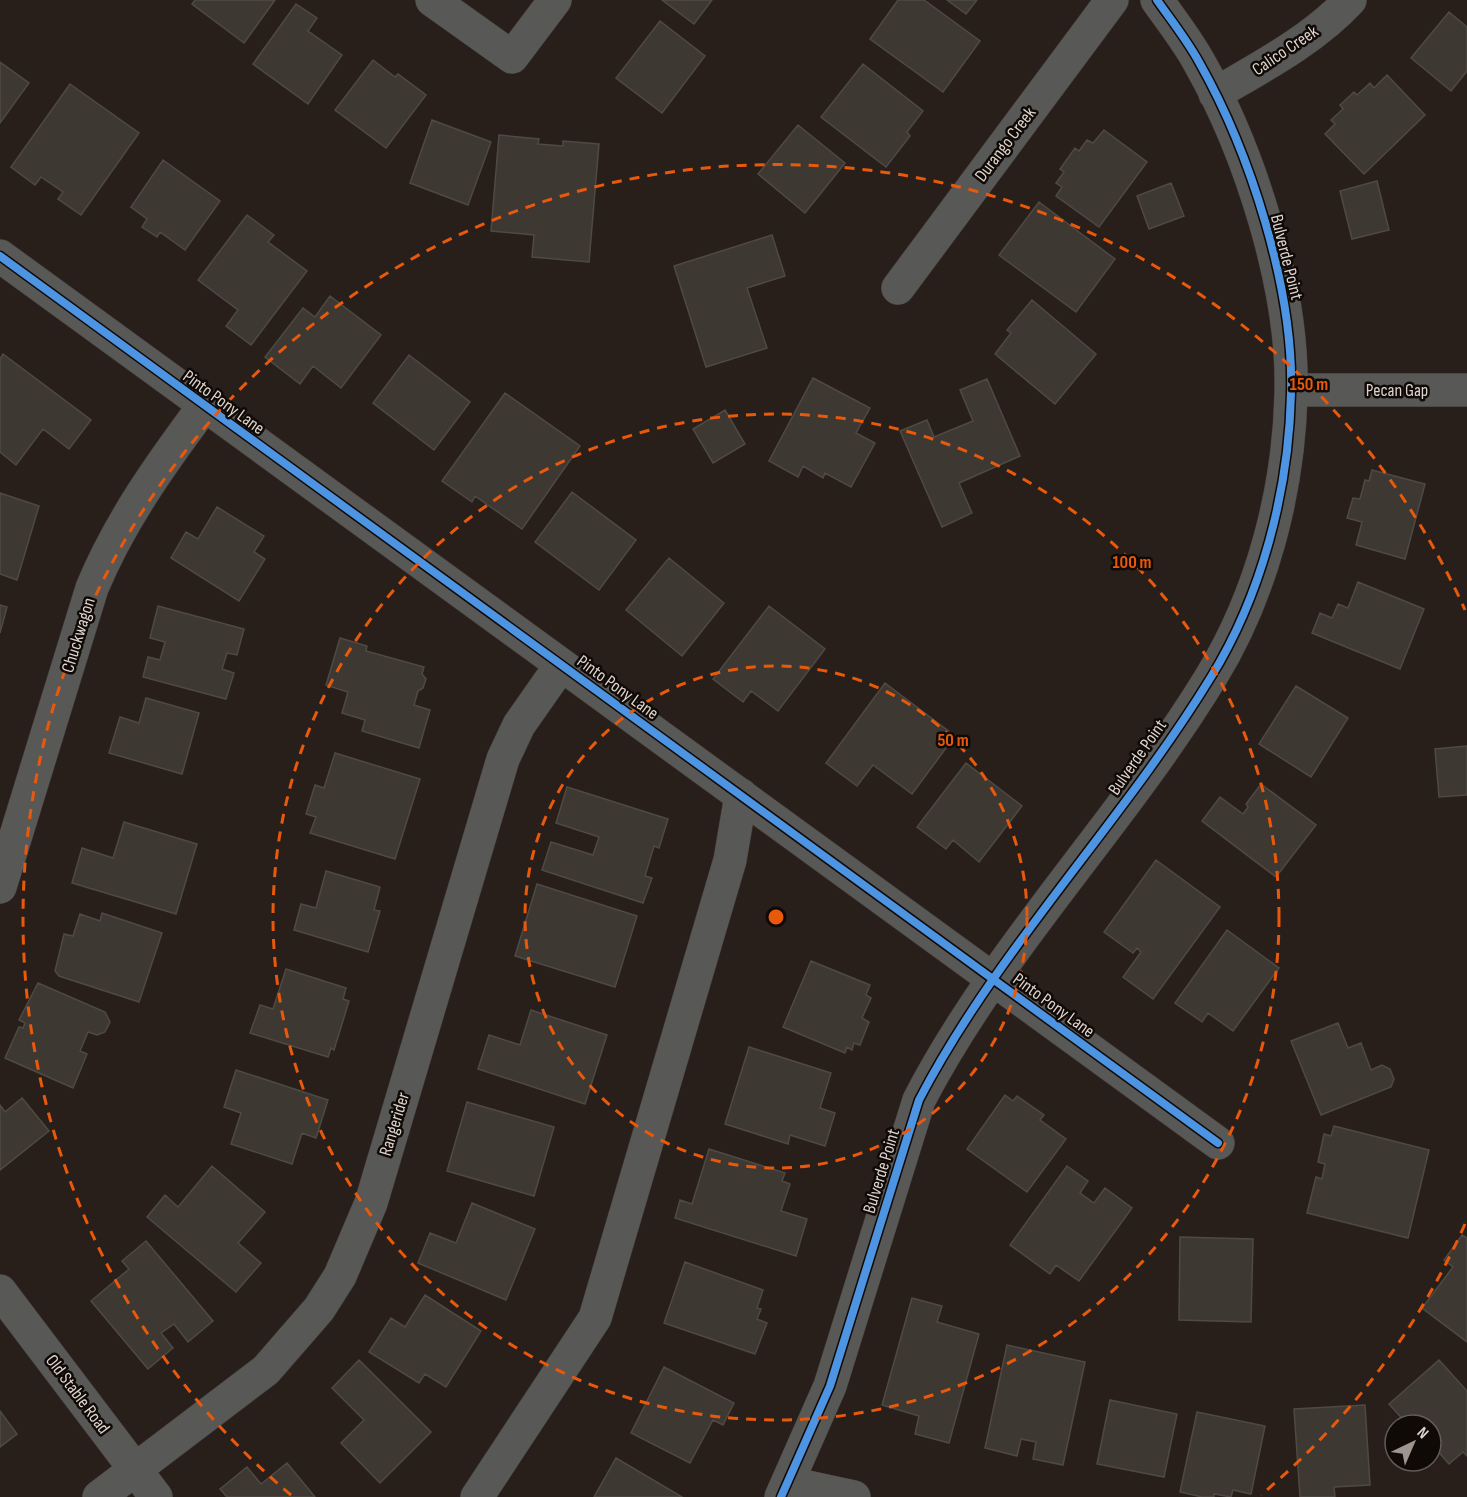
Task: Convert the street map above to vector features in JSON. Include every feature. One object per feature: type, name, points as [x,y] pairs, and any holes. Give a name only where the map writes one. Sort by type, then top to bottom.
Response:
[{"type":"street","points":[[432,0],[512,57],[555,0]]},
{"type":"street","name":"Durango Creek","points":[[898,288],[1112,0]]},
{"type":"street","name":"Bulverde Point","points":[[785,1490],[830,1386],[919,1100],[934,1070],[994,980],[1126,798],[1216,666],[1240,618],[1266,548],[1280,497],[1289,433],[1292,390],[1285,308],[1262,216],[1243,155],[1198,61],[1157,0]]},
{"type":"street","name":"Calico Creek","points":[[1215,94],[1278,57],[1339,12],[1350,0]]},
{"type":"street","name":"Pinto Pony Lane","points":[[0,256],[1218,1143]]},
{"type":"street","name":"Pecan Gap","points":[[1292,390],[1467,390]]},
{"type":"street","name":"Chuckwagon","points":[[0,887],[92,588],[104,558],[122,522],[204,406]]},
{"type":"street","name":"Rangerider","points":[[99,1497],[266,1370],[312,1317],[340,1276],[371,1203],[503,759],[519,725],[561,665]]},
{"type":"street","points":[[477,1497],[595,1318],[730,860],[741,795]]},
{"type":"street","name":"Old Stable Road","points":[[0,1291],[156,1497]]},
{"type":"street","points":[[785,1490],[854,1497]]},
{"type":"building","points":[[195,0],[275,0],[244,43],[192,4]]},
{"type":"building","points":[[662,0],[712,0],[694,24]]},
{"type":"building","points":[[898,0],[924,0],[980,41],[943,92],[870,39]]},
{"type":"building","points":[[947,0],[977,0],[966,14]]},
{"type":"building","points":[[296,4],[317,18],[308,31],[342,55],[308,104],[253,64]]},
{"type":"building","points":[[1449,12],[1467,27],[1467,71],[1451,91],[1411,58]]},
{"type":"building","points":[[660,21],[705,56],[662,113],[616,78]]},
{"type":"building","points":[[373,60],[395,77],[398,74],[426,95],[386,148],[335,110]]},
{"type":"building","points":[[0,62],[29,83],[0,123]]},
{"type":"building","points":[[863,64],[923,111],[907,132],[910,136],[886,167],[821,117]]},
{"type":"building","points":[[1387,75],[1425,115],[1364,174],[1325,134],[1335,124],[1331,120],[1343,109],[1340,105],[1354,92],[1357,95],[1370,83],[1374,88]]},
{"type":"building","points":[[70,84],[139,133],[81,215],[58,199],[63,192],[41,177],[35,185],[11,167]]},
{"type":"building","points":[[432,120],[491,142],[468,205],[410,183]]},
{"type":"building","points":[[798,125],[845,163],[805,213],[758,174]]},
{"type":"building","points":[[1104,130],[1147,162],[1099,227],[1056,196],[1062,187],[1056,183],[1064,172],[1060,169],[1075,148],[1079,151],[1087,140],[1093,143]]},
{"type":"building","points":[[499,135],[539,139],[538,144],[563,146],[563,141],[599,144],[589,262],[532,257],[534,235],[491,231]]},
{"type":"building","points":[[163,160],[220,201],[185,250],[160,232],[157,237],[142,227],[147,219],[131,207]]},
{"type":"building","points":[[1377,181],[1389,230],[1352,239],[1340,191]]},
{"type":"building","points":[[1171,183],[1184,216],[1149,229],[1137,196]]},
{"type":"building","points":[[1039,202],[1115,259],[1076,312],[999,255]]},
{"type":"building","points":[[247,215],[274,235],[268,242],[307,271],[251,345],[226,326],[238,310],[198,280]]},
{"type":"building","points":[[772,235],[785,276],[747,288],[767,348],[706,367],[674,266]]},
{"type":"building","points":[[330,296],[381,335],[341,388],[313,366],[300,384],[265,357],[303,308],[315,317]]},
{"type":"building","points":[[1032,300],[1096,354],[1055,404],[995,354],[1011,333],[1007,330]]},
{"type":"building","points":[[3,354],[91,420],[69,449],[43,429],[16,465],[0,452],[0,359]]},
{"type":"building","points":[[409,355],[470,402],[434,450],[373,403]]},
{"type":"building","points":[[813,378],[870,408],[856,433],[875,443],[851,487],[825,473],[823,478],[803,466],[798,477],[769,461]]},
{"type":"building","points":[[987,379],[1020,456],[959,483],[972,513],[942,527],[900,431],[927,420],[934,437],[973,421],[960,390]]},
{"type":"building","points":[[505,393],[580,446],[522,529],[475,496],[472,502],[442,481]]},
{"type":"building","points":[[725,410],[745,444],[713,463],[693,429]]},
{"type":"building","points":[[1372,470],[1425,484],[1405,559],[1356,545],[1362,522],[1347,518],[1353,498],[1360,499],[1365,480],[1369,481]]},
{"type":"building","points":[[572,492],[636,540],[599,590],[535,542]]},
{"type":"building","points":[[0,493],[39,506],[17,580],[0,574]]},
{"type":"building","points":[[217,507],[264,536],[254,552],[265,559],[239,601],[171,558],[186,532],[198,539]]},
{"type":"building","points":[[669,558],[724,603],[682,656],[626,610]]},
{"type":"building","points":[[1358,582],[1424,609],[1400,669],[1312,633],[1320,613],[1332,618],[1338,604],[1348,608]]},
{"type":"building","points":[[0,605],[7,607],[0,633]]},
{"type":"building","points":[[158,606],[244,629],[237,655],[227,653],[222,669],[234,673],[226,699],[143,677],[148,657],[160,660],[165,642],[150,638]]},
{"type":"building","points":[[769,606],[825,649],[778,711],[751,691],[743,702],[713,679]]},
{"type":"building","points":[[340,638],[367,646],[366,651],[424,667],[422,674],[426,679],[423,688],[418,691],[414,705],[430,710],[419,748],[362,731],[365,720],[342,713],[348,692],[326,685]]},
{"type":"building","points":[[885,683],[955,736],[912,794],[873,765],[857,786],[826,763]]},
{"type":"building","points":[[1296,686],[1348,718],[1311,777],[1259,744]]},
{"type":"building","points":[[146,698],[199,713],[182,774],[109,753],[120,717],[139,723]]},
{"type":"building","points":[[1467,746],[1467,795],[1439,797],[1435,749]]},
{"type":"building","points":[[335,753],[420,779],[395,859],[310,833],[316,817],[306,814],[315,785],[324,788]]},
{"type":"building","points":[[966,763],[1022,806],[979,862],[953,840],[946,849],[917,827]]},
{"type":"building","points":[[1261,784],[1316,825],[1276,877],[1202,821],[1220,797],[1243,814],[1248,807],[1246,804]]},
{"type":"building","points":[[567,787],[668,819],[659,848],[654,846],[645,876],[652,878],[643,903],[542,870],[551,842],[593,855],[599,837],[556,823]]},
{"type":"building","points":[[124,822],[197,844],[176,914],[72,883],[82,848],[113,858]]},
{"type":"building","points":[[1156,860],[1220,907],[1153,999],[1123,977],[1141,952],[1137,948],[1133,953],[1104,932]]},
{"type":"building","points":[[326,871],[380,887],[374,910],[380,911],[368,952],[294,930],[301,904],[316,908]]},
{"type":"building","points":[[537,884],[637,916],[615,987],[515,956]]},
{"type":"building","points":[[102,913],[162,933],[139,1002],[59,976],[55,971],[64,934],[73,936],[80,914],[100,921]]},
{"type":"building","points":[[1227,930],[1279,968],[1233,1031],[1208,1013],[1202,1022],[1175,1003]]},
{"type":"building","points":[[811,961],[870,985],[866,995],[871,998],[862,1018],[869,1022],[860,1045],[854,1043],[852,1050],[847,1047],[845,1053],[783,1027]]},
{"type":"building","points":[[286,969],[346,988],[343,999],[349,1001],[334,1050],[331,1048],[328,1057],[250,1033],[260,1005],[273,1009]]},
{"type":"building","points":[[38,983],[105,1012],[110,1022],[105,1032],[97,1035],[88,1032],[80,1051],[87,1054],[73,1088],[5,1058],[19,1027],[23,1028],[25,1023],[19,1020]]},
{"type":"building","points":[[531,1010],[607,1035],[585,1104],[478,1069],[489,1035],[520,1045]]},
{"type":"building","points":[[1338,1023],[1348,1048],[1361,1043],[1371,1070],[1382,1065],[1390,1069],[1394,1079],[1391,1087],[1321,1115],[1291,1041]]},
{"type":"building","points":[[749,1047],[831,1073],[820,1108],[835,1113],[825,1146],[790,1135],[788,1144],[725,1124]]},
{"type":"building","points":[[236,1070],[328,1100],[316,1138],[302,1133],[292,1164],[231,1144],[241,1113],[224,1107]]},
{"type":"building","points":[[1005,1095],[1013,1101],[1017,1096],[1044,1115],[1040,1120],[1066,1139],[1027,1192],[967,1149]]},
{"type":"building","points":[[22,1098],[49,1131],[0,1170],[0,1105],[5,1112]]},
{"type":"building","points":[[467,1102],[554,1127],[534,1196],[447,1171]]},
{"type":"building","points":[[1334,1126],[1429,1150],[1408,1238],[1307,1213],[1316,1177],[1322,1179],[1325,1164],[1318,1162],[1324,1134],[1331,1136]]},
{"type":"building","points":[[709,1149],[785,1173],[782,1181],[790,1184],[781,1211],[807,1219],[796,1256],[675,1218],[680,1200],[692,1204]]},
{"type":"building","points":[[212,1166],[265,1212],[238,1243],[261,1263],[236,1292],[147,1217],[165,1195],[178,1207]]},
{"type":"building","points":[[1067,1166],[1088,1181],[1080,1193],[1094,1203],[1105,1188],[1132,1208],[1079,1281],[1056,1265],[1050,1274],[1010,1245]]},
{"type":"building","points":[[472,1203],[535,1229],[506,1300],[418,1263],[430,1233],[456,1243]]},
{"type":"building","points":[[1462,1235],[1467,1238],[1467,1342],[1422,1308],[1453,1267],[1444,1260]]},
{"type":"building","points":[[1180,1237],[1253,1239],[1251,1322],[1179,1320]]},
{"type":"building","points":[[146,1241],[213,1321],[188,1342],[174,1324],[161,1333],[173,1348],[148,1369],[91,1301],[129,1269],[122,1261]]},
{"type":"building","points":[[685,1262],[763,1290],[757,1308],[761,1309],[757,1319],[767,1323],[755,1354],[664,1323]]},
{"type":"building","points":[[425,1295],[481,1331],[446,1387],[425,1374],[419,1383],[369,1352],[391,1318],[405,1327]]},
{"type":"building","points":[[912,1298],[942,1306],[937,1322],[979,1334],[949,1443],[915,1434],[919,1416],[882,1405]]},
{"type":"building","points":[[1007,1345],[1085,1362],[1063,1465],[1033,1459],[1036,1442],[1021,1439],[1017,1456],[985,1448]]},
{"type":"building","points":[[359,1360],[431,1432],[380,1483],[341,1443],[364,1420],[332,1388]]},
{"type":"building","points":[[1439,1360],[1467,1391],[1467,1456],[1463,1452],[1449,1464],[1443,1457],[1443,1413],[1397,1413],[1389,1404]]},
{"type":"building","points":[[664,1367],[734,1403],[723,1425],[713,1420],[690,1463],[631,1433]]},
{"type":"building","points":[[1110,1400],[1177,1414],[1164,1477],[1097,1464]]},
{"type":"building","points":[[1365,1405],[1370,1485],[1334,1487],[1335,1497],[1300,1497],[1294,1409]]},
{"type":"building","points":[[0,1411],[17,1434],[0,1447]]},
{"type":"building","points":[[1197,1412],[1265,1426],[1251,1494],[1233,1490],[1231,1497],[1214,1494],[1214,1497],[1202,1497],[1180,1492]]},
{"type":"building","points":[[616,1458],[682,1497],[594,1497]]},
{"type":"building","points":[[287,1463],[315,1497],[227,1497],[220,1489],[247,1467],[261,1484]]},
{"type":"cycle path","points":[[781,1497],[830,1386],[919,1100],[985,990],[1139,783],[1211,677],[1245,611],[1269,540],[1285,467],[1291,393],[1290,353],[1277,266],[1251,179],[1218,98],[1194,54],[1157,0]]},
{"type":"cycle path","points":[[0,256],[1218,1143]]}]
